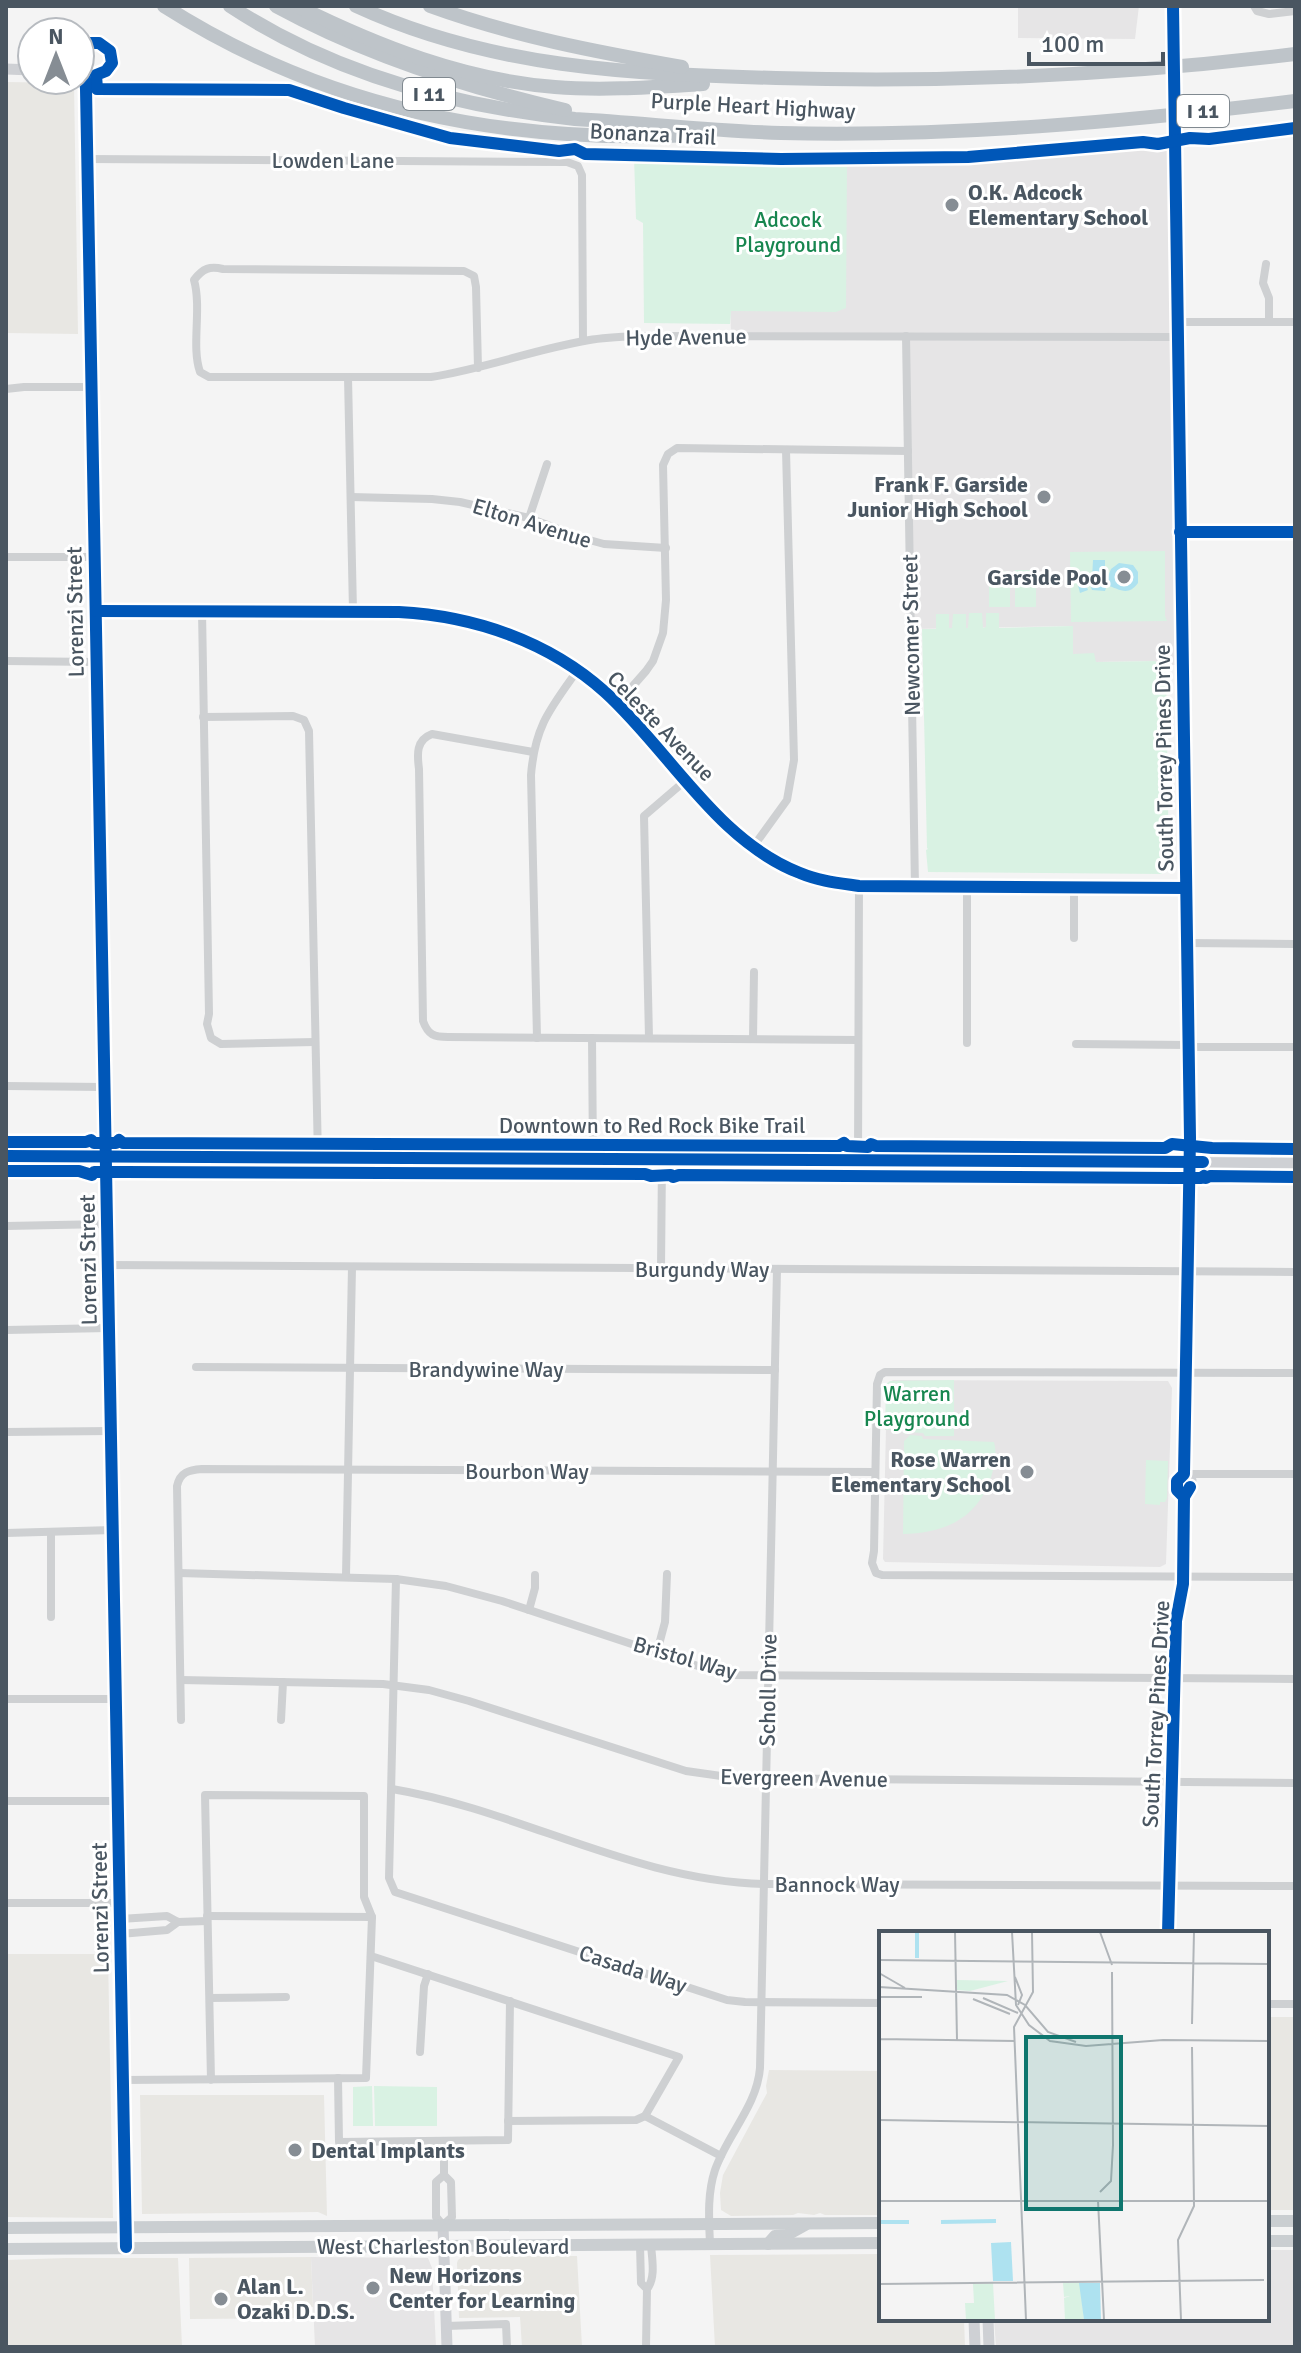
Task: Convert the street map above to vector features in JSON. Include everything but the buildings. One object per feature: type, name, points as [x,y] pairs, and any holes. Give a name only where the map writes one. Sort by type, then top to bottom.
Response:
[{"type":"highway","points":[[164,6],[234,46],[315,82],[383,104],[453,121],[567,135],[778,133]]},
{"type":"highway","name":"Purple Heart Highway","points":[[230,6],[322,56],[413,89],[543,116],[778,133],[933,131],[1142,118],[1295,101]]},
{"type":"highway","points":[[276,6],[358,46],[453,79],[565,110],[645,123]]},
{"type":"highway","points":[[297,6],[356,34],[417,57],[523,83],[600,88],[799,79]]},
{"type":"highway","name":"Purple Heart Highway","points":[[356,6],[446,40],[526,59],[605,70],[741,77],[939,80],[1046,76],[1295,54]]},
{"type":"highway","points":[[430,6],[568,46],[741,77]]},
{"type":"main road","points":[[1269,2221],[1295,2221]]},
{"type":"main road","name":"West Charleston Boulevard","points":[[6,2228],[879,2223]]},
{"type":"main road","points":[[768,2244],[775,2236],[787,2235],[808,2224]]},
{"type":"main road","points":[[1269,2241],[1295,2241]]},
{"type":"main road","name":"West Charleston Boulevard","points":[[6,2249],[879,2243]]},
{"type":"street","name":"South Torrey Pines Drive","points":[[1168,1931],[1176,1621],[1183,1577],[1184,1497],[1190,1490],[1191,1480],[1184,1474],[1190,1162],[1173,6]]},
{"type":"street","points":[[1254,6],[1257,11],[1269,14],[1295,11]]},
{"type":"street","name":"Lorenzi Street","points":[[83,96],[96,611],[126,2247]]},
{"type":"street","name":"Lowden Lane","points":[[87,159],[567,162],[578,166],[582,175],[583,341]]},
{"type":"street","points":[[1266,264],[1263,283],[1269,298],[1269,322]]},
{"type":"street","name":"Hyde Avenue","points":[[478,368],[476,287],[474,276],[464,271],[210,267],[200,271],[194,280],[197,294],[197,361],[200,372],[209,377],[431,377],[478,368],[583,341],[641,336],[1177,337]]},
{"type":"street","points":[[1177,322],[1295,322]]},
{"type":"street","name":"Newcomer Street","points":[[906,336],[915,887]]},
{"type":"street","points":[[348,377],[353,611]]},
{"type":"street","points":[[6,389],[90,387]]},
{"type":"street","points":[[617,704],[653,661],[663,633],[666,548],[663,465],[668,454],[677,448],[908,451]]},
{"type":"street","points":[[753,847],[787,800],[794,760],[786,450]]},
{"type":"street","points":[[529,518],[547,464]]},
{"type":"street","name":"Elton Avenue","points":[[351,497],[446,500],[529,518],[604,544],[666,548]]},
{"type":"street","points":[[1180,532],[1295,532]]},
{"type":"street","points":[[6,557],[94,557]]},
{"type":"street","name":"Celeste Avenue","points":[[96,611],[353,611],[426,614],[474,623],[532,644],[577,671],[617,704],[733,831],[753,847],[798,873],[859,886],[1186,888]]},
{"type":"street","points":[[202,611],[207,1024],[211,1038],[221,1044],[315,1042]]},
{"type":"street","points":[[6,661],[96,662]]},
{"type":"street","points":[[537,1038],[533,752],[541,725],[577,671]]},
{"type":"street","points":[[203,717],[293,716],[304,720],[309,731],[318,1158]]},
{"type":"street","points":[[533,752],[432,734],[424,738],[417,753],[423,1021],[427,1031],[435,1037],[858,1040]]},
{"type":"street","points":[[649,1038],[644,816],[686,780]]},
{"type":"street","points":[[858,1161],[859,886]]},
{"type":"street","points":[[967,887],[967,1043]]},
{"type":"street","points":[[1074,887],[1074,938]]},
{"type":"street","points":[[1187,943],[1295,944]]},
{"type":"street","points":[[753,1039],[754,972]]},
{"type":"street","points":[[592,1038],[593,1159]]},
{"type":"street","points":[[1076,1044],[1295,1047]]},
{"type":"street","points":[[6,1086],[104,1087]]},
{"type":"street","points":[[6,1156],[1295,1163]]},
{"type":"street","points":[[661,1268],[662,1160]]},
{"type":"street","points":[[6,1226],[107,1224]]},
{"type":"street","name":"Burgundy Way","points":[[109,1265],[1295,1272]]},
{"type":"street","points":[[346,1576],[352,1267]]},
{"type":"street","name":"Scholl Drive","points":[[710,2244],[711,2185],[721,2156],[756,2087],[760,2068],[777,1269]]},
{"type":"street","points":[[6,1330],[109,1328]]},
{"type":"street","name":"Brandywine Way","points":[[196,1367],[775,1370]]},
{"type":"street","points":[[1295,1373],[890,1371],[880,1375],[877,1384],[872,1563],[876,1573],[882,1575],[1295,1577]]},
{"type":"street","points":[[6,1432],[111,1431]]},
{"type":"street","name":"Bourbon Way","points":[[179,1573],[177,1494],[181,1475],[195,1470],[875,1472]]},
{"type":"street","points":[[1184,1474],[1295,1474]]},
{"type":"street","points":[[6,1533],[113,1530]]},
{"type":"street","points":[[51,1532],[51,1617]]},
{"type":"street","points":[[179,1573],[181,1720]]},
{"type":"street","name":"Bristol Way","points":[[179,1573],[396,1579],[471,1592],[732,1675],[1295,1679]]},
{"type":"street","points":[[657,1652],[665,1622],[667,1574]]},
{"type":"street","points":[[529,1610],[535,1575]]},
{"type":"street","points":[[392,1789],[396,1579]]},
{"type":"street","name":"Evergreen Avenue","points":[[181,1680],[394,1685],[429,1690],[686,1771],[719,1777],[1295,1783]]},
{"type":"street","points":[[281,1720],[283,1682]]},
{"type":"street","points":[[6,1699],[116,1699]]},
{"type":"street","name":"Bannock Way","points":[[392,1789],[434,1797],[662,1871],[713,1880],[764,1884],[1295,1886]]},
{"type":"street","name":"Casada Way","points":[[392,1789],[389,1878],[393,1890],[400,1895],[727,2000],[879,2003]]},
{"type":"street","points":[[123,2080],[211,2080],[366,2078],[372,1917],[364,1897],[364,1796],[205,1795],[211,2080]]},
{"type":"street","points":[[6,1801],[118,1801]]},
{"type":"street","points":[[6,1903],[120,1903]]},
{"type":"street","points":[[120,1919],[167,1916],[178,1922]]},
{"type":"street","points":[[120,1934],[167,1930],[178,1922],[207,1919],[372,1917]]},
{"type":"street","points":[[371,1956],[679,2057],[645,2116],[636,2120],[508,2121]]},
{"type":"street","points":[[420,2052],[424,1986],[428,1974]]},
{"type":"street","points":[[210,1998],[286,1997]]},
{"type":"street","points":[[338,2078],[339,2142],[508,2140],[510,2001]]},
{"type":"street","points":[[1269,2004],[1295,2004]]},
{"type":"street","points":[[645,2116],[721,2156]]},
{"type":"street","points":[[443,2225],[452,2217],[451,2182],[444,2175],[444,2141]]},
{"type":"street","points":[[444,2175],[436,2182],[436,2217],[443,2225],[447,2347]]},
{"type":"street","points":[[646,2245],[641,2283],[647,2289],[646,2347]]},
{"type":"street","points":[[974,2321],[975,2347]]},
{"type":"street","points":[[988,2321],[989,2347]]},
{"type":"street","points":[[446,2326],[506,2324],[507,2347]]},
{"type":"shaded area","points":[[1018,6],[1139,6],[1135,39],[1018,38]]},
{"type":"shaded area","points":[[6,82],[16,82],[16,96],[74,96],[78,334],[6,333]]},
{"type":"shaded area","points":[[1174,144],[1183,665],[1159,665],[1154,661],[1096,662],[1073,654],[1072,626],[911,629],[906,337],[731,336],[727,161],[847,162],[1022,153],[1034,155],[1143,147],[1160,151]]},
{"type":"shaded area","name":"Rose Warren Elementary School","points":[[893,1380],[1168,1381],[1172,1388],[1166,1564],[1160,1567],[885,1562],[887,1384]]},
{"type":"shaded area","points":[[6,1954],[108,1954],[113,2218],[6,2217]]},
{"type":"shaded area","points":[[1269,2017],[1295,2017],[1293,2210],[1269,2210]]},
{"type":"shaded area","points":[[769,2070],[879,2071],[879,2215],[798,2213],[731,2216],[721,2210],[723,2175],[767,2093]]},
{"type":"shaded area","points":[[140,2095],[324,2095],[327,2216],[318,2212],[142,2214]]},
{"type":"shaded area","points":[[1269,2250],[1295,2250],[1295,2347],[996,2347],[994,2321],[1269,2321]]},
{"type":"shaded area","points":[[879,2254],[879,2321],[964,2321],[965,2347],[715,2347],[710,2255]]},
{"type":"shaded area","points":[[464,2256],[577,2256],[582,2347],[522,2347],[520,2317],[459,2318],[457,2263]]},
{"type":"shaded area","points":[[311,2257],[313,2307],[301,2308],[296,2318],[190,2319],[189,2258]]},
{"type":"shaded area","name":"New Horizons Center for Learning","points":[[311,2257],[428,2258],[432,2268],[436,2347],[315,2347]]},
{"type":"shaded area","points":[[178,2258],[182,2347],[6,2347],[6,2260]]},
{"type":"green space","name":"Adcock Playground","points":[[634,157],[847,162],[846,308],[836,312],[731,311],[730,324],[644,323],[643,223],[636,219]]},
{"type":"green space","points":[[1165,551],[1167,621],[1071,622],[1070,552]]},
{"type":"green space","points":[[1015,570],[1036,570],[1036,607],[1015,607]]},
{"type":"green space","points":[[989,571],[1010,571],[1010,607],[989,607]]},
{"type":"green space","points":[[969,613],[982,613],[983,628],[986,627],[986,613],[999,613],[999,628],[1073,626],[1073,654],[1094,653],[1096,662],[1155,661],[1158,665],[1166,665],[1169,870],[1161,874],[928,872],[922,629],[936,629],[936,614],[949,614],[949,628],[952,628],[953,614],[966,614],[968,628]]},
{"type":"green space","name":"Warren Playground","points":[[954,1380],[954,1436],[925,1436],[923,1433],[907,1432],[905,1435],[904,1430],[885,1430],[886,1384],[890,1381]]},
{"type":"green space","points":[[910,1435],[922,1436],[923,1439],[994,1442],[995,1458],[986,1489],[969,1512],[947,1526],[903,1534],[904,1441]]},
{"type":"green space","points":[[1146,1460],[1168,1461],[1167,1498],[1160,1505],[1145,1504]]},
{"type":"green space","points":[[372,2086],[373,2126],[353,2126],[353,2087]]},
{"type":"green space","points":[[374,2086],[437,2087],[437,2126],[375,2126]]},
{"type":"water","name":"Garside Pool","points":[[1093,560],[1105,560],[1107,579],[1111,569],[1119,563],[1133,565],[1138,572],[1138,583],[1127,591],[1107,585],[1105,591],[1092,590],[1090,585],[1088,590],[1080,593],[1076,578],[1092,579]]},
{"type":"cycle path","points":[[1173,6],[1190,1138],[1184,1474],[1177,1481],[1177,1490],[1184,1497]]},
{"type":"cycle path","name":"Bonanza Trail","points":[[96,43],[110,51],[112,63],[106,71],[96,75]]},
{"type":"cycle path","name":"Bonanza Trail","points":[[96,75],[97,89],[289,90],[450,138],[559,151],[575,149],[585,154],[781,159],[968,157],[1143,142],[1158,144],[1295,128]]},
{"type":"cycle path","points":[[86,96],[126,2247]]},
{"type":"cycle path","points":[[1180,532],[1295,532]]},
{"type":"cycle path","points":[[96,611],[399,612],[455,619],[509,634],[535,645],[583,674],[628,715],[719,817],[770,858],[814,878],[859,886],[1186,888]]},
{"type":"cycle path","name":"Downtown to Red Rock Bike Trail","points":[[6,1142],[91,1140],[94,1143],[116,1143],[119,1140],[123,1143],[839,1146],[844,1143],[847,1146],[868,1147],[871,1144],[1165,1148],[1172,1144],[1295,1149]]},
{"type":"cycle path","points":[[6,1156],[1203,1162]]},
{"type":"cycle path","points":[[6,1171],[79,1171],[92,1175],[94,1172],[124,1172],[645,1174],[673,1177],[1295,1177]]},
{"type":"cycle path","points":[[1168,1931],[1176,1621],[1183,1584],[1184,1497],[1190,1487]]},
{"type":"place","name":"O.K. Adcock Elementary School","points":[[952,205]]},
{"type":"place","name":"Frank F. Garside Junior High School","points":[[1044,497]]},
{"type":"place","name":"Garside Pool","points":[[1124,577]]},
{"type":"place","name":"Rose Warren Elementary School","points":[[1027,1472]]},
{"type":"place","name":"Dental Implants","points":[[295,2150]]},
{"type":"place","name":"New Horizons Center for Learning","points":[[373,2288]]},
{"type":"place","name":"Alan L. Ozaki D.D.S.","points":[[221,2299]]}]
